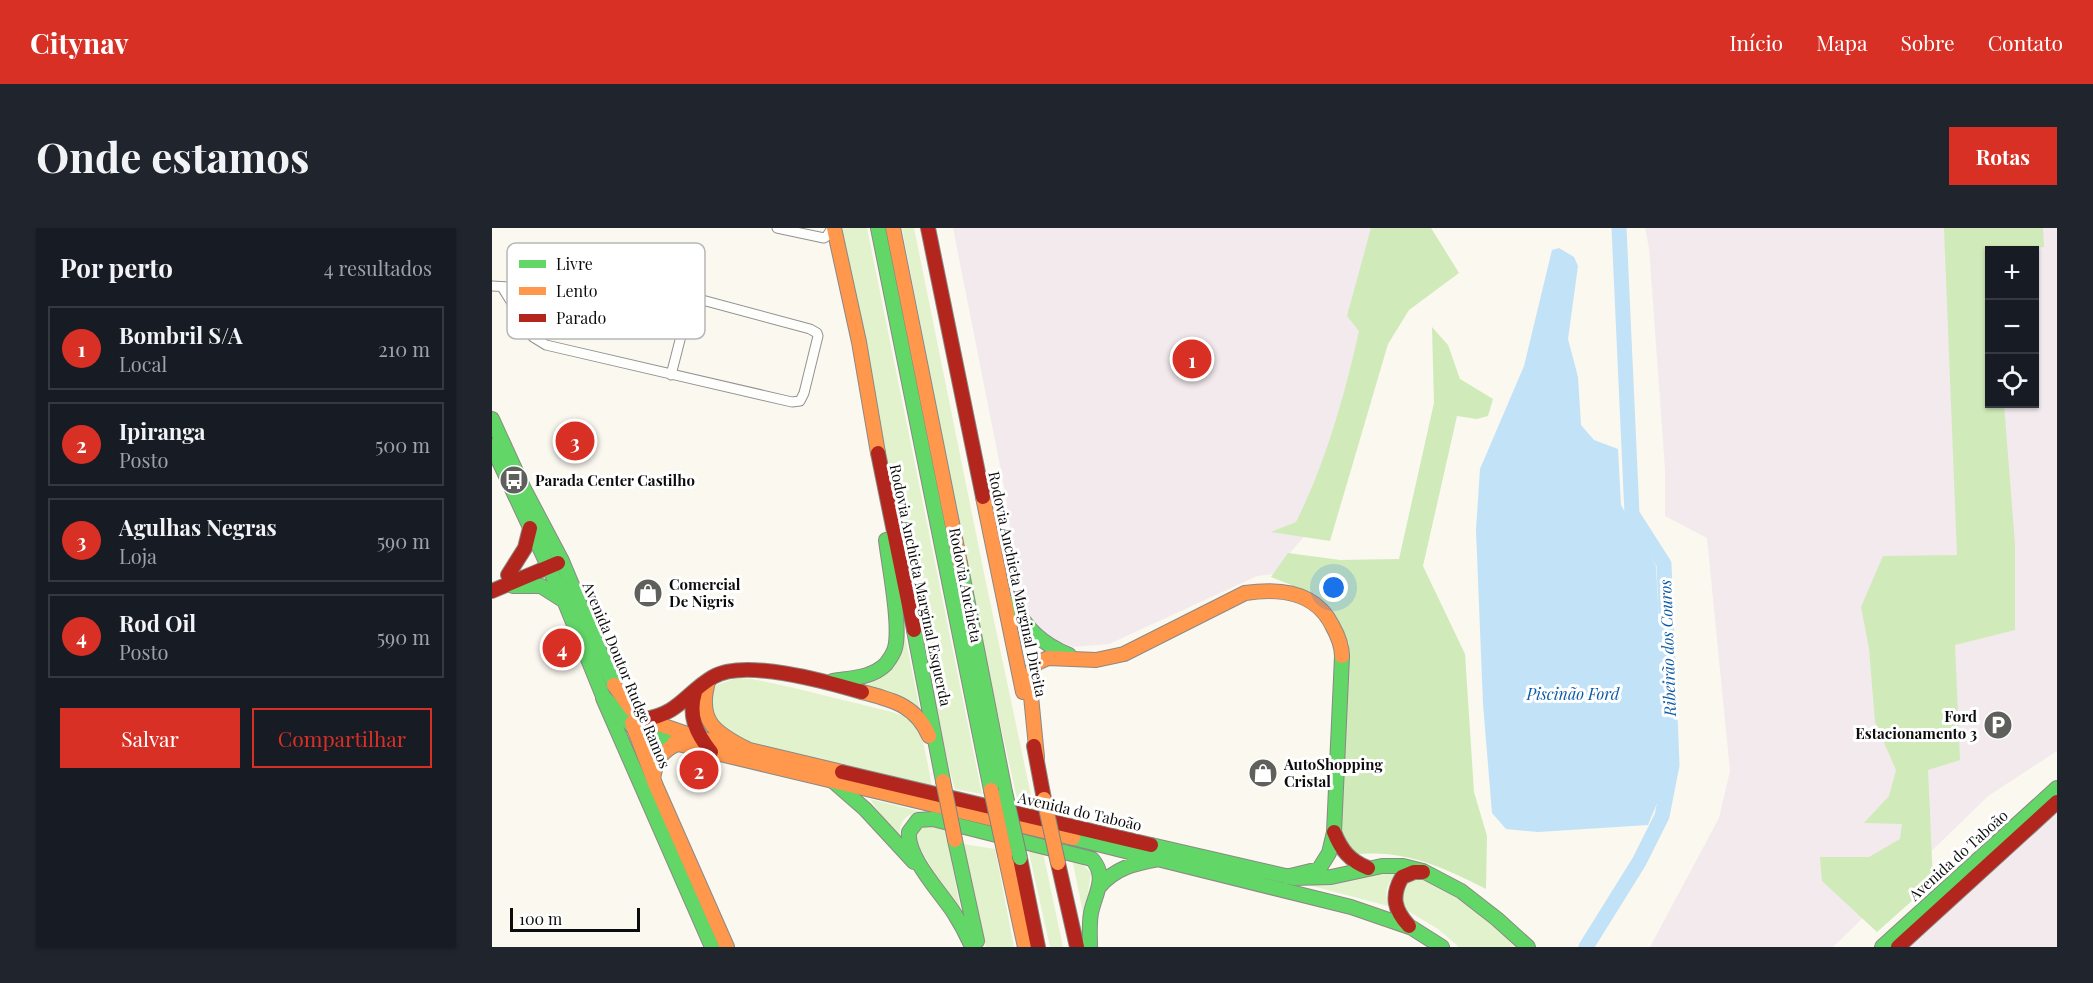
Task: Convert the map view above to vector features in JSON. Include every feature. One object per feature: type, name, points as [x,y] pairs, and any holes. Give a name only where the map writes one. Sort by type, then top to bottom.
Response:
[{"type":"main road","name":"Rodovia Anchieta Marginal Esquerda","points":[[833,228],[859,342],[876,446],[903,571],[955,840],[979,947]]},
{"type":"main road","name":"Rodovia Anchieta","points":[[879,228],[991,790],[1025,947]]},
{"type":"main road","name":"Rodovia Anchieta","points":[[893,228],[1005,792],[1040,947]]},
{"type":"main road","name":"Rodovia Anchieta Marginal Direita","points":[[928,228],[1001,578],[1044,799],[1077,947]]},
{"type":"main road","name":"Avenida Doutor Rudge Ramos","points":[[492,419],[553,559],[616,691]]},
{"type":"main road","name":"Avenida Doutor Rudge Ramos","points":[[492,446],[530,528],[553,559],[564,600],[603,696],[651,786],[727,947]]},
{"type":"main road","points":[[823,682],[865,675],[879,669],[891,656],[896,643],[876,446]]},
{"type":"main road","points":[[508,575],[525,548],[530,528]]},
{"type":"main road","points":[[493,587],[508,575],[553,559]]},
{"type":"main road","points":[[493,587],[553,559]]},
{"type":"main road","points":[[1001,578],[1021,621],[1030,632],[1052,648],[1081,660]]},
{"type":"main road","points":[[493,587],[534,585],[549,590],[564,600]]},
{"type":"main road","points":[[1036,757],[1030,692],[1032,670],[1036,664],[1048,658],[1106,659],[1131,651],[1245,593],[1259,589],[1279,589],[1299,594],[1313,601],[1326,613],[1335,628],[1342,651],[1341,725],[1334,832],[1329,853],[1319,868],[1286,877]]},
{"type":"main road","points":[[639,724],[665,715],[724,671],[742,669],[823,682],[886,699],[912,710],[923,722],[938,756]]},
{"type":"main road","points":[[708,682],[704,708],[709,723],[724,738],[747,749]]},
{"type":"main road","name":"Avenida do Taboão","points":[[616,691],[649,736],[1351,907],[1412,928],[1442,947]]},
{"type":"main road","points":[[695,692],[691,712],[699,738],[711,752]]},
{"type":"main road","name":"Avenida do Taboão","points":[[603,696],[639,724],[1286,877],[1328,878],[1368,868],[1406,865],[1429,872],[1462,892],[1528,947]]},
{"type":"main road","name":"Avenida Doutor Rudge Ramos","points":[[639,724],[651,786],[712,947]]},
{"type":"main road","points":[[651,786],[658,756],[677,744]]},
{"type":"main road","points":[[834,782],[865,809],[927,875]]},
{"type":"main road","name":"Avenida do Taboão","points":[[1882,947],[2057,788]]},
{"type":"main road","name":"Avenida do Taboão","points":[[1898,947],[2057,802]]},
{"type":"main road","points":[[972,947],[959,920],[927,875],[911,846],[909,838],[912,825],[922,819],[933,819],[1088,857],[1097,864],[1100,870],[1099,887],[1091,912],[1090,947]]},
{"type":"main road","points":[[1334,832],[1342,851],[1349,859],[1368,868]]},
{"type":"main road","points":[[1099,887],[1110,875],[1122,867],[1159,859]]},
{"type":"main road","points":[[1412,928],[1396,911],[1393,894],[1402,877],[1414,872],[1429,872]]},
{"type":"street","points":[[777,228],[824,238],[833,228]]},
{"type":"street","points":[[497,286],[507,300]]},
{"type":"street","points":[[536,339],[540,342],[671,375],[796,403],[802,399],[818,339],[817,333],[810,329],[705,301]]},
{"type":"street","points":[[671,375],[680,339]]},
{"type":"shaded area","points":[[953,228],[1387,228],[1307,533],[1290,553],[1284,573],[1257,576],[1109,644],[1074,647],[1045,637],[1029,621],[1016,570],[1005,491]]},
{"type":"shaded area","points":[[1645,228],[2057,228],[2057,751],[1988,796],[1833,947],[1650,947],[1719,818],[1730,771],[1707,538],[1665,516],[1665,469],[1649,248]]},
{"type":"shaded area","points":[[2057,804],[2057,947],[1904,947]]},
{"type":"green space","points":[[842,228],[867,228],[982,794],[955,789],[950,772],[876,416]]},
{"type":"green space","points":[[902,228],[914,228],[1063,947],[1050,947],[979,628]]},
{"type":"green space","points":[[1371,228],[1431,228],[1459,273],[1409,310],[1388,344],[1330,541],[1271,532],[1296,522],[1316,477],[1333,429],[1359,331],[1347,316]]},
{"type":"green space","points":[[1944,228],[2043,228],[2044,247],[1985,246],[1985,408],[2004,408],[2015,545],[2015,630],[1955,645],[1960,760],[1928,770],[1933,882],[1877,932],[1822,881],[1820,857],[1869,857],[1900,839],[1902,824],[1864,823],[1889,796],[1896,770],[1875,722],[1869,648],[1861,607],[1883,556],[1957,555]]},
{"type":"green space","points":[[1432,327],[1448,345],[1460,379],[1493,399],[1488,416],[1477,419],[1457,416],[1423,566],[1465,654],[1474,792],[1487,836],[1486,889],[1454,873],[1422,861],[1388,854],[1353,855],[1341,835],[1349,643],[1331,610],[1314,594],[1271,577],[1288,553],[1340,560],[1399,559],[1434,403]]},
{"type":"green space","points":[[901,617],[921,715],[858,688],[874,678]]},
{"type":"green space","points":[[736,678],[790,687],[906,717],[915,725],[922,741],[932,787],[752,744],[713,722],[710,694],[717,685]]},
{"type":"green space","points":[[870,799],[942,817],[920,813],[908,816],[900,827],[902,846]]},
{"type":"green space","points":[[922,824],[944,829],[963,922],[913,836]]},
{"type":"green space","points":[[963,844],[995,849],[1014,947],[985,947]]},
{"type":"green space","points":[[1080,862],[1091,873],[1084,918],[1073,863]]},
{"type":"green space","points":[[1405,869],[1389,884],[1386,894],[1388,906],[1305,884]]},
{"type":"green space","points":[[1420,877],[1449,891],[1497,926],[1520,947],[1459,947],[1438,929],[1403,908],[1398,890],[1403,883]]},
{"type":"water","name":"Piscinão Ford","points":[[1559,248],[1574,257],[1578,266],[1568,339],[1578,377],[1581,425],[1594,440],[1618,449],[1621,505],[1656,566],[1666,756],[1660,796],[1648,825],[1538,832],[1506,829],[1492,813],[1483,704],[1476,530],[1480,469],[1524,366],[1552,250]]},
{"type":"waterway","name":"Ribeirão dos Couros","points":[[1586,947],[1639,862],[1662,816],[1672,765],[1664,564],[1632,514],[1619,228]]},
{"type":"traffic: fast","points":[[878,228],[991,790]]},
{"type":"traffic: fast","points":[[492,419],[524,489],[562,561],[614,685]]},
{"type":"traffic: fast","points":[[492,446],[564,600],[603,696],[635,729],[649,736],[674,743]]},
{"type":"traffic: fast","points":[[833,681],[861,677],[880,669],[886,664],[894,650],[896,611],[886,540]]},
{"type":"traffic: fast","points":[[960,563],[1005,792]]},
{"type":"traffic: fast","points":[[513,586],[541,586],[563,600]]},
{"type":"traffic: fast","points":[[1013,603],[1023,621],[1036,635],[1069,655]]},
{"type":"traffic: fast","points":[[914,630],[943,781]]},
{"type":"traffic: fast","points":[[1286,877],[1319,869],[1329,853],[1334,832],[1342,656]]},
{"type":"traffic: fast","points":[[603,698],[712,947]]},
{"type":"traffic: fast","points":[[834,782],[865,809],[914,862]]},
{"type":"traffic: fast","points":[[1882,947],[2057,788]]},
{"type":"traffic: fast","points":[[1005,792],[1020,858]]},
{"type":"traffic: fast","points":[[972,947],[957,917],[918,863],[913,852],[909,832],[918,820],[933,819],[1092,859],[1097,866],[1100,879],[1090,917],[1090,947]]},
{"type":"traffic: fast","points":[[1073,838],[1351,907],[1412,928],[1442,947]]},
{"type":"traffic: fast","points":[[955,840],[977,941]]},
{"type":"traffic: fast","points":[[1151,845],[1294,878],[1331,877],[1382,866],[1403,866],[1423,871],[1461,891],[1528,947]]},
{"type":"traffic: fast","points":[[1099,887],[1112,875],[1126,867],[1159,859]]},
{"type":"traffic: slow","points":[[834,228],[859,342],[878,453]]},
{"type":"traffic: slow","points":[[893,228],[960,563]]},
{"type":"traffic: slow","points":[[983,497],[1023,692]]},
{"type":"traffic: slow","points":[[1037,757],[1030,686],[1033,668],[1037,663],[1048,658],[1096,660],[1124,654],[1245,593],[1271,591],[1295,594],[1316,605],[1334,628],[1342,656]]},
{"type":"traffic: slow","points":[[708,682],[705,707],[711,724],[726,737],[747,749]]},
{"type":"traffic: slow","points":[[614,685],[631,709],[644,719],[699,738],[842,772]]},
{"type":"traffic: slow","points":[[862,692],[902,705],[917,717],[929,736]]},
{"type":"traffic: slow","points":[[632,723],[656,786],[727,947]]},
{"type":"traffic: slow","points":[[674,743],[1073,838]]},
{"type":"traffic: slow","points":[[653,779],[660,758],[666,750],[677,744]]},
{"type":"traffic: slow","points":[[943,781],[955,840]]},
{"type":"traffic: slow","points":[[991,790],[1005,855]]},
{"type":"traffic: slow","points":[[1044,799],[1058,863]]},
{"type":"traffic: slow","points":[[1005,855],[1025,947]]},
{"type":"traffic: jam","points":[[928,228],[983,497]]},
{"type":"traffic: jam","points":[[878,453],[914,630]]},
{"type":"traffic: jam","points":[[508,575],[525,548],[530,528]]},
{"type":"traffic: jam","points":[[492,591],[558,563]]},
{"type":"traffic: jam","points":[[644,719],[656,717],[674,708],[704,683],[727,672],[745,670],[786,674],[862,692]]},
{"type":"traffic: jam","points":[[695,692],[693,717],[701,738],[711,752]]},
{"type":"traffic: jam","points":[[1034,746],[1044,799]]},
{"type":"traffic: jam","points":[[842,772],[1151,845]]},
{"type":"traffic: jam","points":[[1898,947],[2057,802]]},
{"type":"traffic: jam","points":[[1334,832],[1347,854],[1368,868]]},
{"type":"traffic: jam","points":[[1020,858],[1038,947]]},
{"type":"traffic: jam","points":[[1058,863],[1077,947]]},
{"type":"traffic: jam","points":[[1409,926],[1397,908],[1396,890],[1402,877],[1414,872],[1423,872]]},
{"type":"place","name":"Bombril S/A","points":[[1192,359]]},
{"type":"place","name":"Agulhas Negras","points":[[575,441]]},
{"type":"place","name":"Parada Center Castilho","points":[[514,480]]},
{"type":"place","name":"Comercial De Nigris","points":[[648,593]]},
{"type":"place","name":"Rod Oil","points":[[562,648]]},
{"type":"place","name":"Ford Estacionamento 3","points":[[1998,725]]},
{"type":"place","name":"Ipiranga","points":[[699,770]]},
{"type":"place","name":"AutoShopping Cristal","points":[[1263,773]]}]
